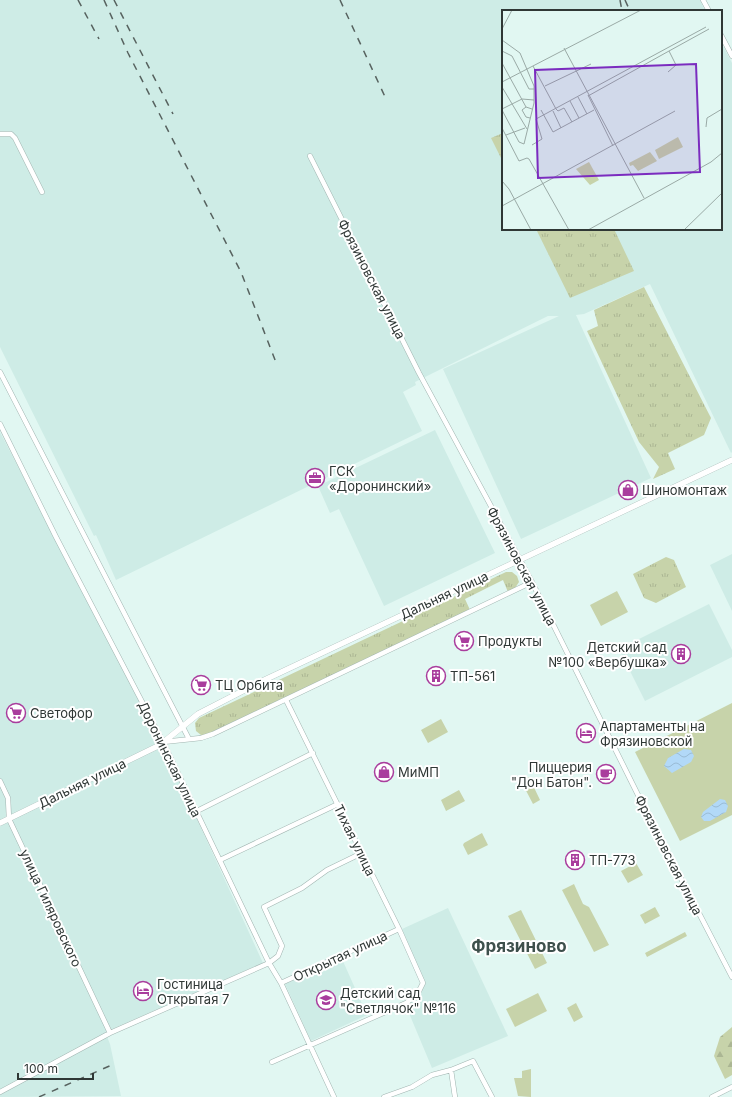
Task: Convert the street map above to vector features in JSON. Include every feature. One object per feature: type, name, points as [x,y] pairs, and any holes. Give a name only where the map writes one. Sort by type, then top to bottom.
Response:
[{"type":"street","points":[[703,0],[708,10]]},
{"type":"street","points":[[722,37],[732,56]]},
{"type":"street","points":[[0,134],[11,134],[15,138],[42,192]]},
{"type":"street","name":"Фрязиновская улица","points":[[310,156],[419,373],[532,582],[642,803],[732,977]]},
{"type":"street","points":[[0,372],[189,739]]},
{"type":"street","name":"Доронинская улица","points":[[0,424],[56,536],[163,742],[269,963],[281,982],[334,1097]]},
{"type":"street","name":"Дальняя улица","points":[[0,823],[163,742],[198,714],[258,683],[732,460]]},
{"type":"street","name":"Дальняя улица","points":[[163,742],[213,734],[532,582]]},
{"type":"street","name":"Тихая улица","points":[[286,700],[399,929],[422,981],[422,988],[417,995],[406,1003],[310,1046]]},
{"type":"street","points":[[197,811],[313,753]]},
{"type":"street","name":"улица Гиляровского","points":[[0,781],[8,798],[9,819],[110,1033]]},
{"type":"street","points":[[220,860],[338,804]]},
{"type":"street","points":[[0,1092],[110,1033],[269,963],[278,956],[282,946],[264,907],[302,888],[327,870],[362,853]]},
{"type":"street","name":"Открытая улица","points":[[281,982],[399,929]]},
{"type":"street","points":[[272,1062],[310,1046]]},
{"type":"street","points":[[384,1097],[412,1087],[432,1075],[451,1070],[474,1061],[492,1097]]},
{"type":"street","points":[[451,1070],[455,1097]]},
{"type":"street","points":[[712,1097],[732,1087]]},
{"type":"shaded area","points":[[0,0],[700,0],[705,10],[502,10],[502,230],[722,230],[722,44],[732,63],[732,452],[731,453],[650,284],[584,314],[576,315],[651,478],[521,539],[443,369],[559,316],[548,316],[415,382],[416,385],[403,392],[422,431],[116,580],[96,535],[94,536],[0,347]]},
{"type":"shaded area","points":[[435,430],[495,553],[384,606],[339,509],[330,513],[318,486]]},
{"type":"shaded area","points":[[0,432],[168,756],[263,963],[105,1032],[110,1044],[121,1096],[0,1097]]},
{"type":"shaded area","points":[[732,554],[732,611],[710,565]]},
{"type":"shaded area","points":[[709,604],[732,650],[732,657],[645,701],[619,649]]},
{"type":"shaded area","points":[[448,908],[508,1036],[432,1068],[406,1006],[419,996],[425,984],[402,929]]},
{"type":"shaded area","name":"Детский сад \"Светлячок\" №116","points":[[342,959],[367,1015],[311,1041],[285,984]]},
{"type":"green space","points":[[502,133],[502,160],[491,138]]},
{"type":"green space","points":[[536,230],[614,230],[634,271],[570,298]]},
{"type":"green space","points":[[644,287],[711,418],[704,435],[668,453],[675,469],[653,479],[659,467],[639,442],[587,331],[598,326],[594,310]]},
{"type":"green space","points":[[666,557],[674,560],[686,587],[656,603],[644,598],[633,574]]},
{"type":"green space","points":[[506,572],[512,572],[517,576],[519,582],[515,588],[508,592],[503,580],[465,599],[470,610],[207,735],[201,735],[196,731],[195,723],[199,718]]},
{"type":"green space","points":[[617,591],[628,612],[601,626],[590,605]]},
{"type":"green space","points":[[732,703],[732,815],[680,841],[635,752]]},
{"type":"green space","points":[[441,719],[448,732],[428,743],[421,730]]},
{"type":"green space","points":[[529,777],[540,800],[533,804],[521,781]]},
{"type":"green space","points":[[459,790],[465,801],[446,811],[441,800]]},
{"type":"green space","points":[[482,833],[488,845],[468,855],[463,845],[464,843]]},
{"type":"green space","points":[[636,863],[643,875],[628,883],[621,871]]},
{"type":"green space","points":[[574,884],[583,904],[589,907],[609,945],[594,952],[562,890]]},
{"type":"green space","points":[[655,907],[660,916],[645,924],[640,915]]},
{"type":"green space","points":[[521,910],[547,963],[535,969],[508,916]]},
{"type":"green space","points":[[685,932],[687,936],[647,957],[645,953]]},
{"type":"green space","points":[[538,993],[547,1011],[515,1027],[506,1009]]},
{"type":"green space","points":[[576,1003],[583,1017],[574,1022],[567,1008]]},
{"type":"green space","points":[[732,1027],[732,1075],[725,1079],[714,1056],[720,1037]]},
{"type":"green space","points":[[531,1069],[531,1097],[518,1096],[514,1078],[522,1078],[522,1071]]},
{"type":"water","points":[[684,749],[691,750],[694,756],[691,762],[672,773],[664,766],[668,758]]},
{"type":"water","points":[[720,799],[725,800],[728,806],[726,812],[710,821],[704,821],[701,817],[703,812]]},
{"type":"railway","points":[[78,0],[99,39]]},
{"type":"railway","points":[[104,0],[128,53],[241,272],[277,365]]},
{"type":"railway","points":[[114,0],[173,114]]},
{"type":"railway","points":[[340,0],[387,101]]},
{"type":"railway","points":[[620,0],[622,10]]},
{"type":"railway","points":[[625,0],[630,10]]},
{"type":"railway","points":[[39,1097],[114,1064]]},
{"type":"place","name":"ГСК «Доронинский»","points":[[315,478]]},
{"type":"place","name":"Шиномонтаж","points":[[628,490]]},
{"type":"place","name":"Продукты","points":[[464,641]]},
{"type":"place","name":"Детский сад №100 «Вербушка»","points":[[681,654]]},
{"type":"place","name":"ТП-561","points":[[436,676]]},
{"type":"place","name":"ТЦ Орбита","points":[[201,685]]},
{"type":"place","name":"Светофор","points":[[16,713]]},
{"type":"place","name":"Апартаменты на Фрязиновской","points":[[586,733]]},
{"type":"place","name":"МиМП","points":[[384,772]]},
{"type":"place","name":"Пиццерия \"Дон Батон\".","points":[[606,774]]},
{"type":"place","name":"ТП-773","points":[[575,860]]},
{"type":"place","name":"Гостиница Открытая 7","points":[[143,991]]},
{"type":"place","name":"Детский сад \"Светлячок\" №116","points":[[326,1000]]},
{"type":"district","name":"Фрязиново","points":[[519,946]]}]
